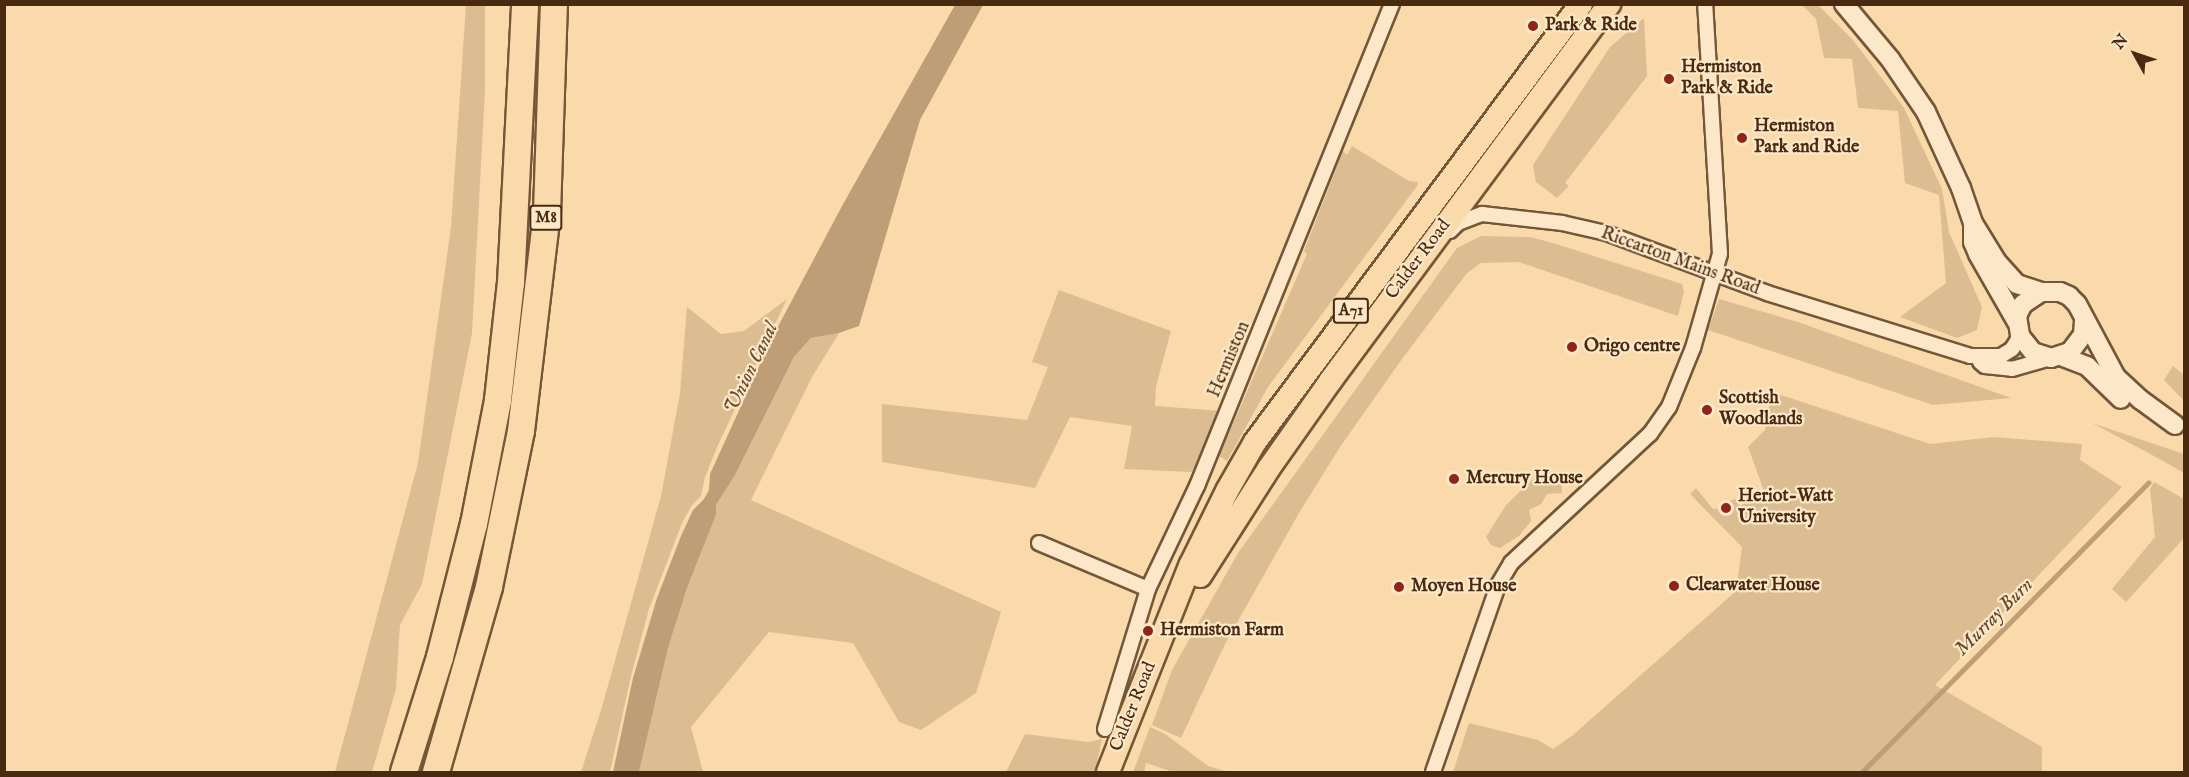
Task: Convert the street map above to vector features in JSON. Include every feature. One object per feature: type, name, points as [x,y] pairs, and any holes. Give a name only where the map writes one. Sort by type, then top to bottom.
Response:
[{"type":"highway","name":"M8","points":[[511,4],[519,168]]},
{"type":"highway","name":"M8","points":[[404,772],[443,646],[474,524],[498,400],[511,283],[519,168],[525,4]]},
{"type":"highway","name":"M8","points":[[436,772],[489,587],[521,431],[547,213],[555,4]]},
{"type":"main road","name":"Calder Road","points":[[1108,772],[1190,566],[1227,491],[1255,442],[1581,4]]},
{"type":"main road","name":"Calder Road","points":[[1161,642],[1213,554],[1269,468],[1407,276],[1609,4]]},
{"type":"street","name":"Hermiston","points":[[1104,729],[1148,589],[1197,486],[1392,4]]},
{"type":"street","points":[[1844,4],[1890,59],[1926,112],[1953,170],[1973,223],[2013,280],[2041,292],[2060,292],[2069,296],[2077,304],[2084,321],[2116,377],[2140,400],[2180,427]]},
{"type":"street","points":[[1433,772],[1498,585],[1511,562],[1623,460],[1659,423],[1690,356],[1720,254],[1704,6]]},
{"type":"street","name":"Riccarton Mains Road","points":[[1407,276],[1458,223],[1482,214],[1562,223],[1606,233],[1715,276],[1970,356],[1985,366],[2012,369],[2056,357]]},
{"type":"street","points":[[1973,223],[1973,242],[1977,254],[2033,352],[2087,366],[2114,393],[2149,417],[2180,427]]},
{"type":"street","name":"Riccarton Mains Road","points":[[1970,356],[2001,356],[2012,349],[2023,304],[2041,292]]},
{"type":"street","points":[[2056,357],[2070,352],[2080,339],[2084,321]]},
{"type":"street","points":[[1039,543],[1148,589]]},
{"type":"shaded area","points":[[466,5],[485,5],[485,90],[472,333],[422,584],[400,625],[396,689],[372,772],[335,772],[418,463],[451,227]]},
{"type":"shaded area","points":[[955,5],[983,5],[920,120],[859,326],[839,333],[811,338],[794,357],[735,475],[716,505],[716,515],[687,588],[668,648],[639,772],[613,772],[633,678],[657,598],[681,536],[693,510],[709,490],[710,474],[773,336],[842,206]]},
{"type":"shaded area","points":[[1802,5],[1818,5],[1853,40],[1904,108],[1942,189],[1949,232],[1982,307],[1977,330],[1957,338],[1900,317],[1946,283],[1939,195],[1905,183],[1898,111],[1858,108],[1852,59],[1824,58],[1816,19]]},
{"type":"shaded area","points":[[1644,18],[1647,76],[1565,183],[1569,186],[1557,198],[1536,182],[1533,165],[1610,47]]},
{"type":"shaded area","points":[[1352,146],[1409,181],[1418,182],[1417,186],[1268,387],[1227,461],[1219,456],[1307,254],[1304,251],[1343,151],[1347,155]]},
{"type":"shaded area","points":[[1481,236],[1530,237],[1682,284],[1684,291],[1678,316],[1519,262],[1481,263],[1467,273],[1402,359],[1340,447],[1299,513],[1226,642],[1181,738],[1152,725],[1172,670],[1238,553],[1457,248]]},
{"type":"shaded area","points":[[1059,290],[1171,331],[1156,386],[1155,406],[1222,411],[1192,472],[1124,469],[1132,426],[1070,417],[1035,488],[882,462],[882,404],[1027,420],[1048,367],[1032,362]]},
{"type":"shaded area","points":[[787,299],[718,445],[705,477],[701,496],[692,505],[682,523],[649,609],[631,676],[610,772],[581,772],[602,707],[661,496],[680,393],[687,307],[721,334],[744,331]]},
{"type":"shaded area","points":[[1719,299],[1798,322],[2011,398],[1933,405],[1708,330]]},
{"type":"shaded area","points":[[839,333],[812,377],[751,500],[1001,612],[976,693],[921,730],[899,722],[853,643],[769,632],[691,727],[703,772],[639,772],[668,648],[687,588],[716,515],[716,505],[735,475],[794,357],[811,338]]},
{"type":"shaded area","points":[[2173,366],[2184,375],[2184,401],[2164,380]]},
{"type":"shaded area","points":[[1772,392],[1930,444],[1994,437],[2082,444],[2080,460],[2122,487],[1935,685],[2042,747],[2042,772],[1453,772],[1469,723],[1538,740],[1553,749],[1573,735],[1736,591],[1742,547],[1690,494],[1696,488],[1713,509],[1726,508],[1727,502],[1735,499],[1740,506],[1764,491],[1748,447],[1765,430]]},
{"type":"shaded area","points":[[2092,423],[2184,454],[2184,473],[2154,456]]},
{"type":"shaded area","points":[[1551,471],[1561,477],[1562,493],[1547,494],[1541,504],[1529,510],[1531,521],[1519,536],[1500,548],[1491,545],[1486,537],[1506,505],[1532,480]]},
{"type":"shaded area","points":[[2154,482],[2184,499],[2184,538],[2126,602],[2112,589],[2155,537],[2150,489]]},
{"type":"shaded area","points":[[1150,727],[1165,734],[1208,766],[1228,772],[1173,772],[1146,763],[1144,772],[1133,772]]},
{"type":"shaded area","points":[[1025,734],[1088,742],[1102,739],[1095,772],[1006,772]]},
{"type":"waterway","name":"Murray Burn","points":[[1862,772],[2148,483]]},
{"type":"place","name":"Park & Ride","points":[[1533,26]]},
{"type":"place","name":"Hermiston Park & Ride","points":[[1669,79]]},
{"type":"place","name":"Hermiston Park and Ride","points":[[1742,138]]},
{"type":"place","name":"Origo centre","points":[[1572,347]]},
{"type":"place","name":"Scottish Woodlands","points":[[1707,410]]},
{"type":"place","name":"Mercury House","points":[[1454,479]]},
{"type":"place","name":"Heriot-Watt University","points":[[1726,508]]},
{"type":"place","name":"Clearwater House","points":[[1674,586]]},
{"type":"place","name":"Moyen House","points":[[1399,587]]},
{"type":"place","name":"Hermiston Farm","points":[[1148,631]]},
{"type":"water label","name":"Union Canal","points":[[751,368]]}]
